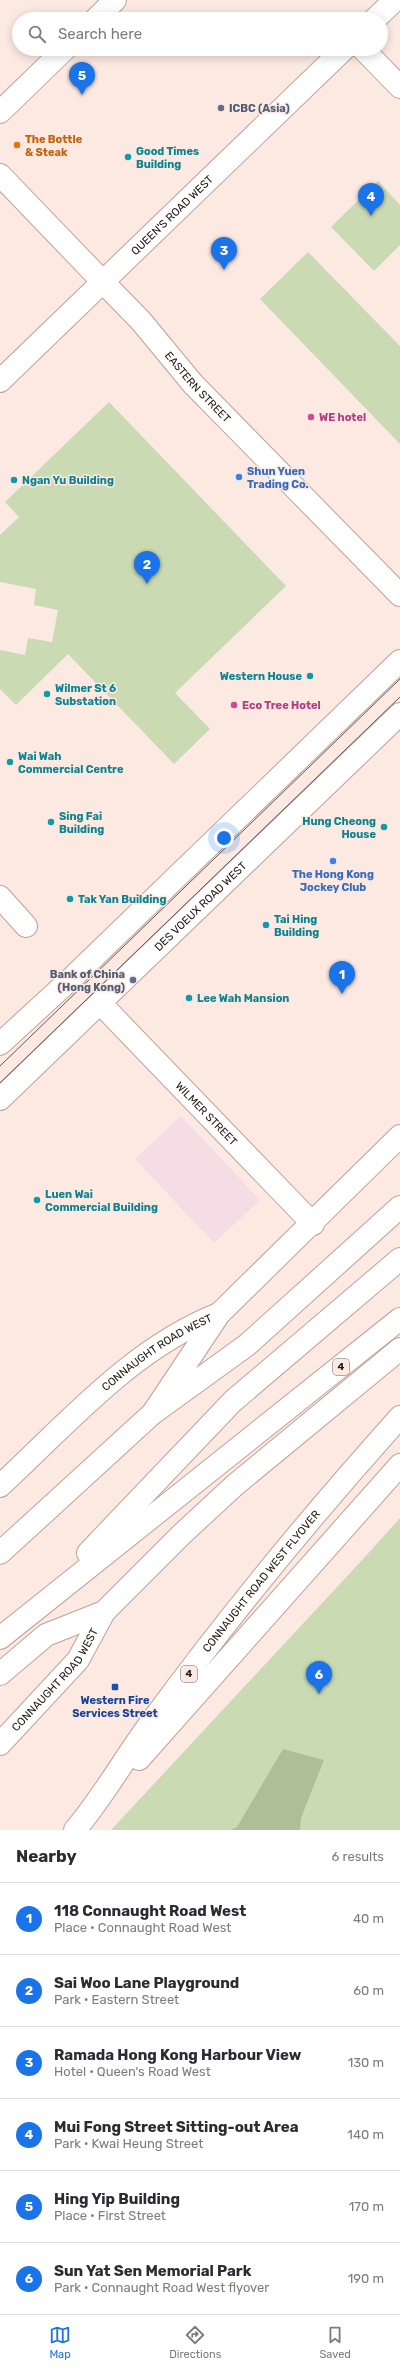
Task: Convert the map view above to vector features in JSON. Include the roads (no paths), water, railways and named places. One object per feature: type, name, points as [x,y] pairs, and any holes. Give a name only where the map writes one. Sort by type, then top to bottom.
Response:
[{"type":"main road","points":[[103,12],[115,0]]},
{"type":"main road","points":[[382,12],[395,0]]},
{"type":"main road","points":[[0,112],[58,56]]},
{"type":"main road","name":"QUEEN'S ROAD WEST","points":[[0,381],[337,56]]},
{"type":"main road","points":[[370,56],[400,87]]},
{"type":"main road","name":"EASTERN STREET","points":[[0,175],[141,321],[193,384],[400,595]]},
{"type":"main road","points":[[0,1044],[74,976],[400,661]]},
{"type":"main road","name":"DES VOEUX ROAD WEST","points":[[0,1099],[101,1004],[400,714]]},
{"type":"main road","points":[[0,897],[26,926]]},
{"type":"main road","name":"WILMER STREET","points":[[101,1004],[312,1224]]},
{"type":"main road","name":"CONNAUGHT ROAD WEST","points":[[0,1486],[124,1370],[189,1326],[219,1314],[400,1136]]},
{"type":"main road","points":[[0,1553],[153,1413],[247,1345],[400,1207]]},
{"type":"main road","points":[[37,1607],[233,1401],[400,1259]]},
{"type":"main road","points":[[153,1413],[219,1314]]},
{"type":"main road","name":"4","points":[[0,1638],[400,1319]]},
{"type":"main road","name":"CONNAUGHT ROAD WEST","points":[[0,1744],[78,1660],[104,1612],[182,1534],[230,1491],[400,1349]]},
{"type":"main road","name":"CONNAUGHT ROAD WEST FLYOVER","points":[[75,1830],[94,1808],[151,1722],[290,1545],[400,1416]]},
{"type":"main road","points":[[94,1808],[171,1724],[400,1466]]},
{"type":"main road","name":"CONNAUGHT ROAD WEST","points":[[0,1674],[46,1635],[104,1612]]},
{"type":"tram line","points":[[0,1066],[400,679]]},
{"type":"tram line","points":[[0,1083],[400,697]]},
{"type":"place","name":"Hing Yip Building","points":[[82,95]]},
{"type":"place","name":"ICBC (Asia)","points":[[221,108]]},
{"type":"place","name":"The Bottle & Steak","points":[[17,145]]},
{"type":"place","name":"Good Times Building","points":[[128,157]]},
{"type":"place","name":"Mui Fong Street Sitting-out Area","points":[[371,216]]},
{"type":"place","name":"Ramada Hong Kong Harbour View","points":[[224,270]]},
{"type":"place","name":"WE hotel","points":[[311,417]]},
{"type":"place","name":"Shun Yuen Trading Co.","points":[[239,477]]},
{"type":"place","name":"Ngan Yu Building","points":[[14,480]]},
{"type":"place","name":"Sai Woo Lane Playground","points":[[147,584]]},
{"type":"place","name":"Western House","points":[[310,676]]},
{"type":"place","name":"Wilmer St 6 Substation","points":[[47,694]]},
{"type":"place","name":"Eco Tree Hotel","points":[[234,705]]},
{"type":"place","name":"Wai Wah Commercial Centre","points":[[10,762]]},
{"type":"place","name":"Sing Fai Building","points":[[51,822]]},
{"type":"place","name":"Hung Cheong House","points":[[384,827]]},
{"type":"place","name":"The Hong Kong Jockey Club","points":[[333,861]]},
{"type":"place","name":"Tak Yan Building","points":[[70,899]]},
{"type":"place","name":"Tai Hing Building","points":[[266,925]]},
{"type":"place","name":"Bank of China (Hong Kong)","points":[[133,980]]},
{"type":"place","name":"118 Connaught Road West","points":[[342,994]]},
{"type":"place","name":"Lee Wah Mansion","points":[[189,998]]},
{"type":"place","name":"Luen Wai Commercial Building","points":[[37,1200]]},
{"type":"place","name":"Western Fire Services Street","points":[[115,1687]]},
{"type":"place","name":"Sun Yat Sen Memorial Park","points":[[319,1694]]}]
